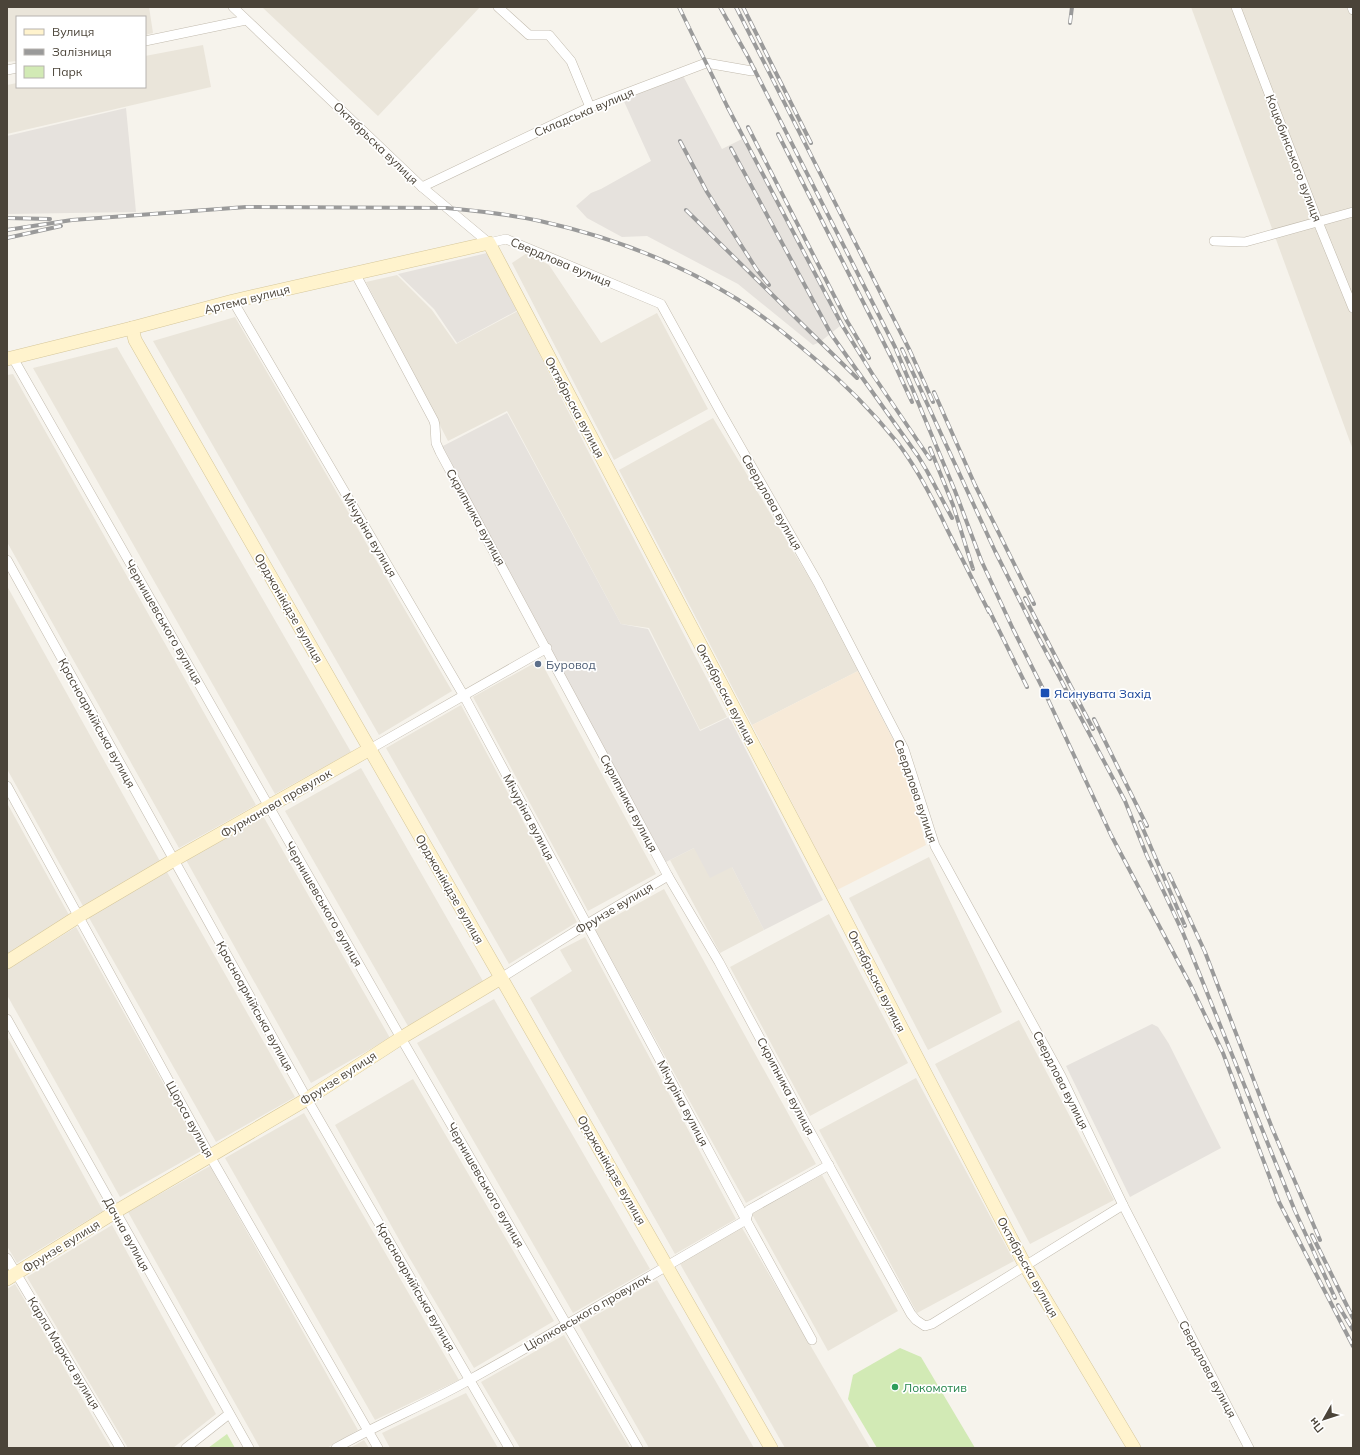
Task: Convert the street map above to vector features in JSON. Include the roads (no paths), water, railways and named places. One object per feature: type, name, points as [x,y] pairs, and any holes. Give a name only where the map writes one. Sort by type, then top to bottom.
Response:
[{"type":"main road","name":"Артема вулиця","points":[[10,358],[233,301],[488,243]]},
{"type":"main road","name":"Октябрьска вулиця","points":[[488,243],[831,893],[1026,1267],[1134,1448]]},
{"type":"main road","name":"Орджонікідзе вулиця","points":[[132,328],[135,340],[771,1448]]},
{"type":"main road","name":"Фурманова провулок","points":[[7,962],[79,916],[174,860],[370,749]]},
{"type":"main road","name":"Фрунзе вулиця","points":[[12,1276],[115,1212],[307,1099],[401,1038],[501,978]]},
{"type":"street","name":"Октябрьска вулиця","points":[[233,7],[422,187],[488,243]]},
{"type":"street","points":[[498,7],[529,35],[549,35],[571,61],[590,107]]},
{"type":"street","name":"Коцюбинського вулиця","points":[[1236,7],[1318,222],[1353,308]]},
{"type":"street","points":[[146,41],[246,20]]},
{"type":"street","name":"Складська вулиця","points":[[422,187],[590,107],[706,63],[752,71]]},
{"type":"street","points":[[1214,241],[1245,242],[1353,212]]},
{"type":"street","name":"Свердлова вулиця","points":[[488,243],[506,239],[662,304],[720,411],[818,582],[904,749],[935,846],[1058,1070],[1123,1205],[1249,1448]]},
{"type":"street","name":"Скрипника вулиця","points":[[355,273],[434,421],[436,443],[440,452],[547,648],[668,876],[719,962],[911,1314],[916,1320],[925,1326],[932,1324],[1026,1267]]},
{"type":"street","name":"Мічуріна вулиця","points":[[233,301],[464,696],[812,1340]]},
{"type":"street","name":"Чернишевського вулиця","points":[[10,358],[638,1448]]},
{"type":"street","name":"Красноармійська вулиця","points":[[7,560],[307,1099],[508,1448]]},
{"type":"street","name":"Фурманова провулок","points":[[370,749],[547,648]]},
{"type":"street","name":"Щорса вулиця","points":[[7,786],[210,1156],[378,1448]]},
{"type":"street","name":"Фрунзе вулиця","points":[[501,978],[586,924],[668,876]]},
{"type":"street","name":"Дачна вулиця","points":[[7,1019],[249,1448]]},
{"type":"street","name":"Ціолковського провулок","points":[[336,1448],[368,1430],[469,1380],[746,1220],[749,1210],[830,1166]]},
{"type":"street","points":[[1026,1267],[1123,1205]]},
{"type":"street","name":"Карла Маркса вулиця","points":[[7,1258],[12,1276],[120,1448]]},
{"type":"street","points":[[186,1448],[229,1414]]},
{"type":"railway","points":[[679,7],[727,106],[842,325],[873,375],[930,459]]},
{"type":"railway","points":[[720,7],[748,57],[895,347],[955,491],[981,560],[1111,835],[1191,986],[1223,1053],[1279,1202],[1353,1346]]},
{"type":"railway","points":[[736,7],[910,351],[933,402]]},
{"type":"railway","points":[[743,7],[811,143]]},
{"type":"railway","points":[[1070,23],[1072,7]]},
{"type":"railway","points":[[748,127],[847,321],[869,358]]},
{"type":"railway","points":[[778,134],[893,361],[912,402]]},
{"type":"railway","points":[[680,141],[707,192],[757,270],[769,285]]},
{"type":"railway","points":[[731,148],[831,334],[918,456],[952,518]]},
{"type":"railway","points":[[7,230],[72,220],[246,207],[447,208],[506,215],[540,221],[591,234],[642,252],[690,273],[737,299],[776,327],[814,358],[868,408],[897,442],[918,473],[989,612]]},
{"type":"railway","points":[[686,210],[857,378]]},
{"type":"railway","points":[[7,218],[50,219]]},
{"type":"railway","points":[[7,238],[61,226]]},
{"type":"railway","points":[[902,349],[995,551],[1036,633],[1125,801],[1147,856],[1183,933],[1295,1211],[1335,1298]]},
{"type":"railway","points":[[934,392],[975,485],[1034,604]]},
{"type":"railway","points":[[930,448],[953,505],[973,569]]},
{"type":"railway","points":[[1025,598],[1093,729]]},
{"type":"railway","points":[[988,608],[1027,687]]},
{"type":"railway","points":[[1094,719],[1147,826]]},
{"type":"railway","points":[[1140,822],[1185,926]]},
{"type":"railway","points":[[1169,874],[1205,952],[1272,1128],[1320,1240]]},
{"type":"railway","points":[[1312,1235],[1353,1318]]},
{"type":"railway","points":[[1338,1305],[1353,1330]]},
{"type":"place","name":"Буровод","points":[[538,664]]},
{"type":"place","name":"Ясинувата Захід","points":[[1045,693]]},
{"type":"place","name":"Локомотив","points":[[895,1387]]}]
